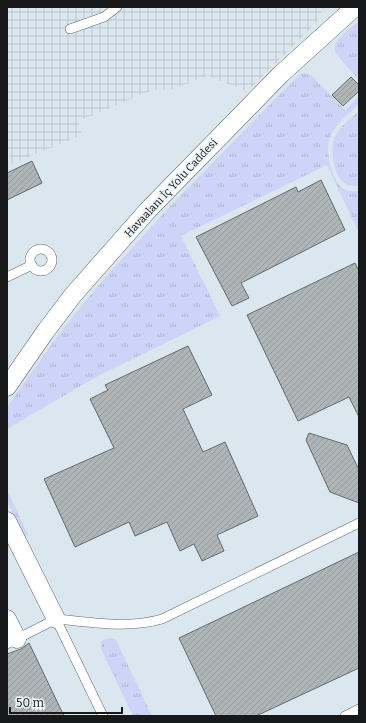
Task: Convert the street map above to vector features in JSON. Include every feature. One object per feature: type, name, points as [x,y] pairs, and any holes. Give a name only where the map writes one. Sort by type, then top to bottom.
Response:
[{"type":"street","name":"Havaalanı İç Yolu Caddesi","points":[[7,386],[73,295],[148,210],[281,74],[355,7]]},
{"type":"street","points":[[7,521],[56,619]]},
{"type":"street","points":[[7,619],[12,641]]},
{"type":"lane","points":[[70,28],[104,17],[117,7]]},
{"type":"lane","points":[[7,277],[32,265]]},
{"type":"lane","points":[[12,641],[56,619],[125,624],[147,623],[162,619],[359,523]]},
{"type":"lane","points":[[56,619],[103,716]]},
{"type":"lane","points":[[345,716],[359,709]]},
{"type":"shaded area","points":[[7,7],[325,7],[316,23],[247,92],[208,76],[170,90],[153,90],[79,121],[82,135],[12,164],[7,149]]},
{"type":"shaded area","points":[[325,7],[359,7],[359,716],[7,716],[7,149],[13,163],[82,135],[79,121],[153,90],[170,90],[208,76],[247,92],[316,23]]},
{"type":"green space","points":[[359,21],[359,80],[336,54],[335,44]]},
{"type":"green space","points":[[302,73],[311,75],[345,110],[359,96],[359,104],[343,119],[330,137],[328,150],[330,165],[339,185],[347,191],[359,191],[359,233],[327,165],[181,236],[220,316],[98,376],[7,429],[7,407],[56,338],[78,310],[173,203]]},
{"type":"green space","points":[[359,111],[359,186],[353,186],[344,183],[335,169],[332,150],[334,139],[338,131]]},
{"type":"green space","points":[[7,490],[28,535],[26,537],[24,536],[7,501]]},
{"type":"green space","points":[[110,638],[116,640],[152,716],[133,716],[101,649],[102,640]]},
{"type":"building","points":[[351,77],[359,85],[359,91],[343,106],[332,95]]},
{"type":"building","points":[[32,161],[42,183],[7,200],[7,173]]},
{"type":"building","points":[[321,180],[345,230],[241,283],[249,298],[232,306],[196,237],[296,187],[298,192]]},
{"type":"building","points":[[355,263],[359,271],[359,417],[349,397],[298,421],[247,315]]},
{"type":"building","points":[[188,346],[212,395],[183,409],[203,452],[225,442],[258,516],[217,535],[224,551],[202,561],[194,544],[180,551],[167,522],[135,536],[129,522],[75,547],[44,479],[114,448],[90,399],[108,390],[105,385]]},
{"type":"building","points":[[309,433],[347,445],[359,470],[359,503],[330,492],[306,440]]},
{"type":"building","points":[[359,552],[359,668],[256,716],[216,716],[179,638]]},
{"type":"building","points":[[29,643],[64,716],[7,716],[7,654],[21,649]]}]
